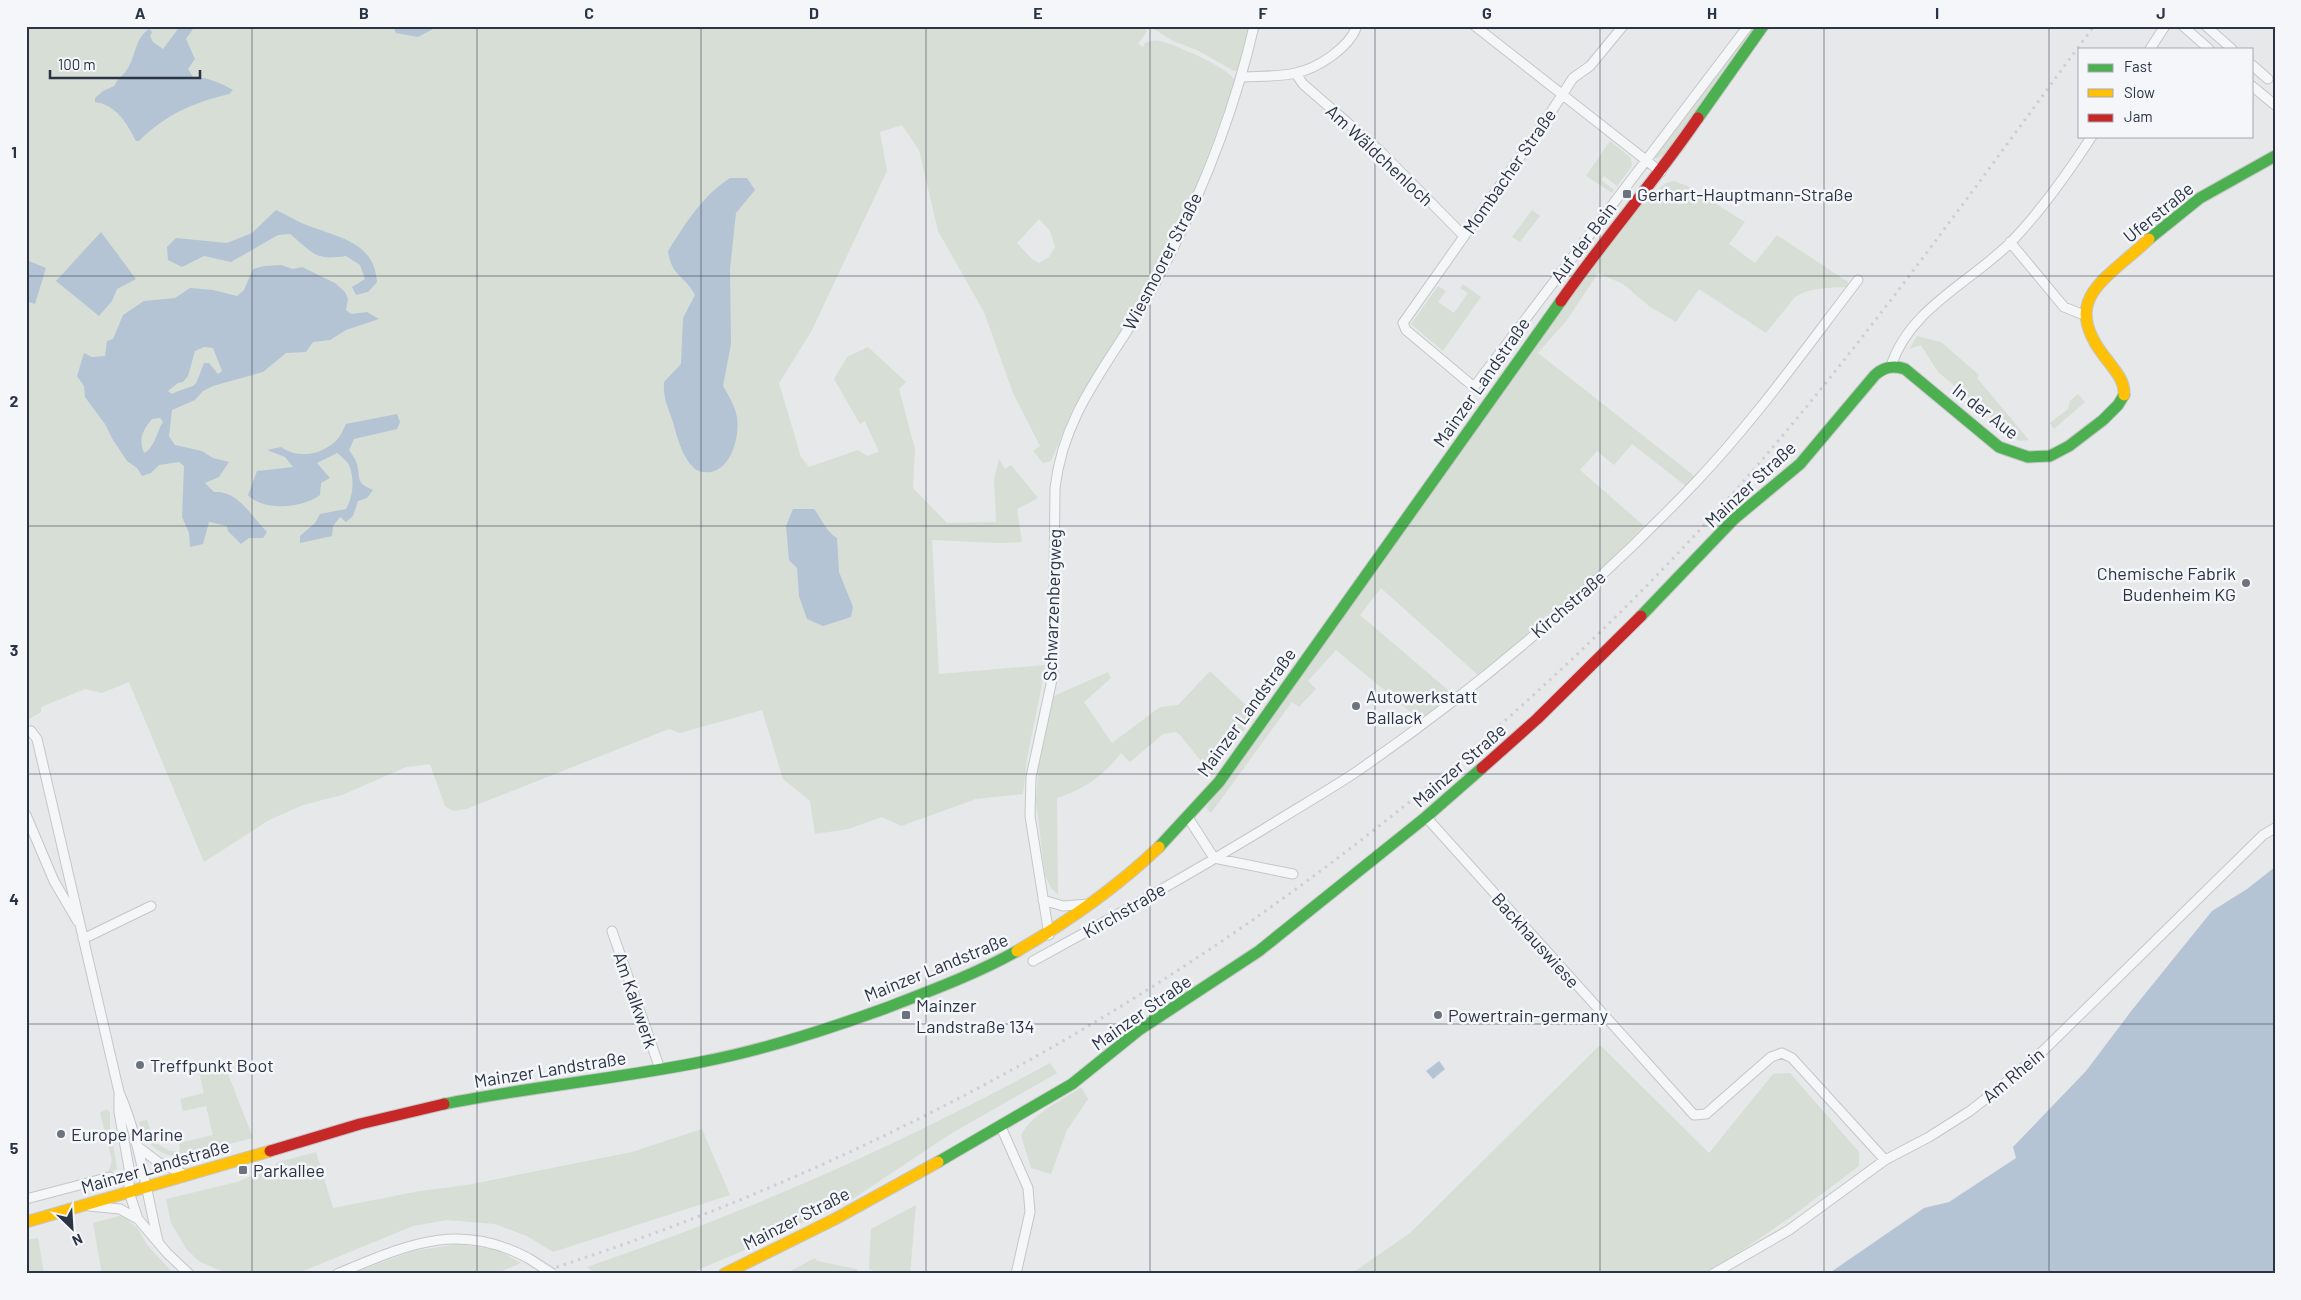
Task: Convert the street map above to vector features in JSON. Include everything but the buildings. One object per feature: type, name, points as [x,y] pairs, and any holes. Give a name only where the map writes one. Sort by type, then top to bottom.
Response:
[{"type":"main road","name":"Mainzer Landstraße","points":[[26,1222],[353,1126],[434,1106],[494,1094],[660,1069],[753,1051],[901,1003],[982,970],[1049,934],[1097,902],[1155,853],[1189,818],[1219,782],[1591,258],[1660,172],[1764,26]]},
{"type":"main road","name":"Uferstraße","points":[[2084,315],[2088,300],[2098,286],[2189,206],[2275,156]]},
{"type":"main road","name":"In der Aue","points":[[1891,366],[1905,369],[1999,447],[2013,455],[2036,458],[2054,455],[2081,439],[2116,407],[2124,393],[2123,383],[2088,333],[2084,315]]},
{"type":"main road","name":"Mainzer Straße","points":[[724,1274],[835,1219],[1000,1127],[1072,1084],[1139,1030],[1259,951],[1426,817],[1589,670],[1734,519],[1800,464],[1875,375],[1891,366]]},
{"type":"street","name":"Wiesmoorer Straße","points":[[1055,488],[1058,462],[1070,425],[1081,403],[1136,316],[1168,258],[1218,143],[1241,77],[1254,26]]},
{"type":"street","points":[[1241,77],[1296,74],[1329,57],[1346,43],[1357,26]]},
{"type":"street","points":[[1475,26],[1560,95],[1660,172]]},
{"type":"street","name":"Mombacher Straße","points":[[1404,323],[1544,123],[1560,95],[1573,78],[1590,66],[1623,26]]},
{"type":"street","name":"Auf der Bein","points":[[1404,323],[1406,330],[1474,387],[1748,26]]},
{"type":"street","points":[[1753,40],[1772,26]]},
{"type":"street","points":[[2151,48],[2165,26]]},
{"type":"street","points":[[2183,26],[2208,48]]},
{"type":"street","points":[[2206,26],[2231,48]]},
{"type":"street","points":[[2254,68],[2268,79]]},
{"type":"street","name":"Am Wäldchenloch","points":[[1296,74],[1303,84],[1380,152],[1464,236]]},
{"type":"street","points":[[2256,89],[2275,105]]},
{"type":"street","points":[[1891,366],[1900,343],[1921,317],[2010,242],[2067,175],[2091,138]]},
{"type":"street","points":[[2010,242],[2064,307],[2084,315]]},
{"type":"street","name":"Kirchstraße","points":[[1033,962],[1214,858],[1355,772],[1420,726],[1542,629],[1602,575],[1694,484],[1751,421],[1858,280]]},
{"type":"street","name":"Schwarzenbergweg","points":[[1049,934],[1030,806],[1031,777],[1038,733],[1053,675],[1055,488]]},
{"type":"street","points":[[29,732],[37,739],[119,1092],[127,1110],[148,1186],[158,1241]]},
{"type":"street","points":[[26,815],[56,886],[81,926]]},
{"type":"street","name":"Backhauswiese","points":[[1426,817],[1694,1115],[1706,1114],[1771,1058],[1782,1053],[1792,1058],[1885,1160]]},
{"type":"street","points":[[1189,818],[1214,858],[1293,874]]},
{"type":"street","name":"Am Rhein","points":[[1713,1274],[1790,1230],[1885,1160],[1929,1137],[1970,1111],[2044,1051],[2263,835],[2275,828]]},
{"type":"street","points":[[1043,900],[1063,906],[1083,906],[1097,902]]},
{"type":"street","points":[[83,939],[151,906]]},
{"type":"street","name":"Am Kalkwerk","points":[[612,931],[660,1069]]},
{"type":"street","points":[[119,1092],[119,1112],[129,1168],[129,1192],[138,1219]]},
{"type":"street","points":[[1000,1127],[1028,1188],[1030,1212],[1016,1274]]},
{"type":"street","points":[[137,1146],[158,1162],[186,1175]]},
{"type":"street","name":"Mainzer Landstraße","points":[[26,1199],[110,1177]]},
{"type":"street","points":[[81,1206],[120,1209],[138,1219],[172,1258],[189,1274]]},
{"type":"street","points":[[337,1274],[402,1247],[443,1238],[473,1239],[494,1243],[528,1258],[553,1274]]},
{"type":"shaded area","points":[[26,26],[1141,26],[1147,31],[1138,44],[1143,47],[1145,43],[1152,41],[1167,43],[1203,58],[1225,71],[1235,82],[1188,208],[1154,279],[1073,409],[1051,461],[1043,463],[1033,451],[1040,446],[1013,393],[984,312],[938,231],[919,150],[902,125],[880,132],[887,171],[811,332],[779,383],[801,457],[809,467],[858,450],[867,456],[879,452],[865,421],[860,424],[834,379],[847,357],[868,347],[906,382],[899,389],[915,449],[913,488],[947,523],[996,522],[994,479],[999,459],[1005,469],[1011,465],[1038,498],[1017,509],[1022,542],[998,543],[932,540],[939,674],[1046,665],[1027,758],[1023,794],[976,799],[901,826],[882,817],[848,829],[815,834],[810,801],[783,779],[762,710],[680,733],[669,729],[466,809],[453,811],[445,806],[430,764],[406,767],[342,795],[303,805],[269,820],[204,862],[129,682],[102,693],[85,689],[41,707],[41,712],[26,721]],"holes":[[[1039,219],[1050,231],[1055,247],[1049,257],[1039,263],[1032,259],[1017,243]]]},
{"type":"shaded area","points":[[1149,26],[1248,26],[1239,70],[1234,71],[1197,50],[1173,41]]},
{"type":"shaded area","points":[[1751,26],[1756,26],[1665,154],[1656,159],[1654,156]]},
{"type":"shaded area","points":[[1610,141],[1631,158],[1632,166],[1617,186],[1604,176],[1601,180],[1614,190],[1612,193],[1586,176]]},
{"type":"shaded area","points":[[1674,181],[1687,186],[1745,222],[1729,244],[1755,263],[1777,235],[1848,282],[1847,287],[1814,290],[1795,297],[1766,333],[1699,289],[1676,322],[1649,306],[1623,284],[1598,273],[1567,320],[1538,353],[1697,478],[1686,486],[1632,444],[1614,465],[1597,451],[1580,470],[1644,526],[1564,603],[1478,675],[1381,588],[1360,615],[1455,696],[1430,714],[1419,719],[1336,650],[1308,681],[1316,689],[1299,707],[1292,702],[1211,813],[1206,808],[1608,246],[1654,189],[1656,191],[1666,183]]},
{"type":"shaded area","points":[[1532,210],[1540,216],[1520,242],[1512,237]]},
{"type":"shaded area","points":[[1463,284],[1481,297],[1443,351],[1411,324],[1438,286],[1446,291],[1438,302],[1454,313],[1468,293],[1460,288]]},
{"type":"shaded area","points":[[1917,336],[1941,342],[1979,375],[1977,378],[2029,440],[2019,441],[1938,372],[1921,345],[1909,349]]},
{"type":"shaded area","points":[[2078,394],[2085,402],[2054,429],[2050,423],[2068,409],[2070,401]]},
{"type":"shaded area","points":[[1210,671],[1255,714],[1212,775],[1176,732],[1163,734],[1130,762],[1121,753],[1093,781],[1057,798],[1058,895],[1051,888],[1045,875],[1036,802],[1039,760],[1054,696],[1108,672],[1111,678],[1084,702],[1112,743],[1160,707],[1178,705]]},
{"type":"shaded area","points":[[1600,1045],[1709,1153],[1773,1074],[1790,1073],[1859,1152],[1859,1166],[1791,1217],[1707,1274],[1351,1274],[1410,1233]]},
{"type":"shaded area","points":[[223,1061],[253,1138],[182,1156],[166,1154],[154,1147],[145,1136],[139,1122],[147,1120],[154,1142],[170,1151],[180,1151],[179,1143],[213,1135],[206,1106],[183,1111],[180,1099],[204,1093],[198,1068]]},
{"type":"shaded area","points":[[1050,1063],[1057,1073],[952,1133],[854,1198],[740,1252],[688,1274],[596,1274],[587,1267],[707,1223],[823,1175],[938,1121]]},
{"type":"shaded area","points":[[1081,1087],[1088,1099],[1067,1130],[1051,1174],[1031,1168],[1021,1135],[1026,1127],[1040,1114]]},
{"type":"shaded area","points":[[106,1109],[110,1112],[110,1127],[117,1169],[108,1173],[112,1160],[100,1113]]},
{"type":"shaded area","points":[[702,1129],[730,1195],[553,1252],[527,1236],[495,1224],[447,1220],[413,1226],[296,1274],[229,1274],[200,1262],[187,1250],[171,1223],[166,1199],[237,1182],[271,1168],[278,1162],[316,1152],[333,1208],[420,1191],[467,1185],[632,1152]]},
{"type":"shaded area","points":[[916,1205],[910,1274],[881,1274],[869,1269],[871,1229]]},
{"type":"shaded area","points":[[123,1215],[138,1229],[147,1245],[174,1274],[102,1274],[93,1223]]},
{"type":"shaded area","points":[[38,1238],[44,1274],[26,1274],[26,1240]]},
{"type":"shaded area","points":[[459,1244],[497,1250],[521,1263],[495,1274],[350,1274],[413,1251]]},
{"type":"shaded area","points":[[815,1258],[817,1261],[857,1269],[857,1274],[785,1274]]},
{"type":"water","points":[[180,26],[195,26],[186,39],[195,59],[188,69],[193,77],[214,81],[233,90],[229,94],[204,101],[181,111],[159,124],[139,141],[136,141],[120,116],[109,107],[95,102],[95,98],[103,91],[114,86],[131,63],[138,42],[144,33],[149,29],[152,32],[150,36],[153,42],[163,49]]},
{"type":"water","points":[[393,26],[433,26],[433,29],[418,37],[396,33]]},
{"type":"water","points":[[730,178],[747,178],[755,190],[736,213],[730,269],[731,344],[723,386],[732,401],[738,424],[736,441],[729,458],[718,469],[704,472],[694,468],[683,453],[664,394],[664,382],[681,364],[683,318],[695,295],[687,283],[675,271],[668,251],[688,220],[703,202]]},
{"type":"water","points":[[276,210],[356,245],[370,259],[375,269],[377,282],[368,292],[356,295],[352,287],[365,279],[360,265],[346,256],[327,257],[315,254],[290,234],[278,235],[231,262],[204,256],[182,267],[168,260],[167,247],[176,238],[227,243],[252,233]]},
{"type":"water","points":[[101,232],[136,279],[117,289],[112,301],[99,316],[56,281]]},
{"type":"water","points":[[26,256],[29,261],[46,268],[35,304],[26,301]]},
{"type":"water","points":[[281,265],[293,269],[302,267],[335,283],[345,292],[348,299],[346,310],[351,314],[367,312],[379,319],[346,330],[330,340],[313,342],[306,352],[286,353],[263,372],[213,386],[203,391],[195,400],[172,410],[169,436],[175,445],[202,451],[213,458],[229,462],[219,477],[205,483],[214,492],[223,492],[230,495],[244,505],[267,532],[263,538],[249,538],[241,544],[228,531],[227,526],[209,522],[203,544],[190,547],[189,533],[182,517],[184,466],[179,462],[159,465],[151,473],[142,476],[137,468],[127,461],[105,424],[85,397],[84,386],[77,376],[84,353],[92,357],[105,356],[107,341],[113,339],[123,315],[144,301],[175,298],[190,288],[213,290],[237,296],[244,290],[253,269]],"holes":[[[204,347],[213,348],[222,371],[218,374],[209,363],[204,363],[194,385],[172,394],[168,391],[178,383],[183,382],[188,376],[195,351]],[[160,418],[163,422],[153,444],[144,453],[141,443],[144,431],[152,419]]]},
{"type":"water","points":[[397,414],[400,422],[397,429],[354,439],[349,450],[356,462],[360,480],[363,485],[373,490],[367,498],[358,501],[353,516],[346,522],[340,517],[333,526],[332,536],[300,543],[300,536],[315,523],[320,514],[346,509],[352,493],[352,476],[349,465],[337,453],[317,463],[330,478],[321,483],[320,495],[313,499],[294,505],[273,506],[264,504],[248,495],[257,471],[293,467],[285,457],[267,450],[281,447],[295,453],[309,454],[330,446],[336,441],[346,424]]},
{"type":"water","points":[[793,509],[814,509],[827,529],[837,538],[839,572],[853,607],[851,617],[823,626],[807,619],[799,596],[797,568],[789,560],[786,526]]},
{"type":"water","points":[[2275,867],[2275,1274],[1828,1274],[1924,1208],[1949,1202],[2016,1158],[2013,1147],[2086,1071],[2132,1010],[2212,911],[2247,889]]},
{"type":"water","points":[[1439,1061],[1445,1069],[1433,1079],[1426,1071]]},
{"type":"railway","points":[[535,1274],[698,1217],[856,1149],[1008,1072],[1155,985],[1296,889],[1431,784],[1560,671],[1682,549],[1738,488],[1896,294],[2094,26]]},
{"type":"traffic: fast","points":[[1698,118],[1763,26]]},
{"type":"traffic: fast","points":[[2149,239],[2200,198],[2275,156]]},
{"type":"traffic: fast","points":[[1159,847],[1219,782],[1561,301]]},
{"type":"traffic: fast","points":[[1641,616],[1734,519],[1800,464],[1875,375],[1882,370],[1893,367],[1905,369],[1999,447],[2028,457],[2050,456],[2069,446],[2103,420],[2118,405],[2124,395]]},
{"type":"traffic: fast","points":[[938,1162],[1072,1084],[1139,1030],[1259,951],[1426,817],[1482,768]]},
{"type":"traffic: fast","points":[[444,1104],[669,1068],[725,1057],[771,1045],[818,1032],[936,989],[1017,951]]},
{"type":"traffic: slow","points":[[2124,395],[2123,385],[2119,377],[2093,340],[2087,322],[2087,306],[2093,292],[2103,280],[2149,239]]},
{"type":"traffic: slow","points":[[1017,951],[1091,903],[1159,847]]},
{"type":"traffic: slow","points":[[26,1222],[270,1151]]},
{"type":"traffic: slow","points":[[724,1274],[835,1219],[938,1162]]},
{"type":"traffic: jam","points":[[1561,301],[1698,118]]},
{"type":"traffic: jam","points":[[1482,768],[1537,719],[1641,616]]},
{"type":"traffic: jam","points":[[270,1151],[360,1124],[444,1104]]},
{"type":"place","name":"Gerhart-Hauptmann-Straße","points":[[1627,194]]},
{"type":"place","name":"Chemische Fabrik Budenheim KG","points":[[2246,583]]},
{"type":"place","name":"Autowerkstatt Ballack","points":[[1356,706]]},
{"type":"place","name":"Mainzer Landstraße 134","points":[[906,1015]]},
{"type":"place","name":"Powertrain-germany","points":[[1438,1015]]},
{"type":"place","name":"Treffpunkt Boot","points":[[140,1065]]},
{"type":"place","name":"Europe Marine","points":[[61,1134]]},
{"type":"place","name":"Parkallee","points":[[243,1170]]}]
